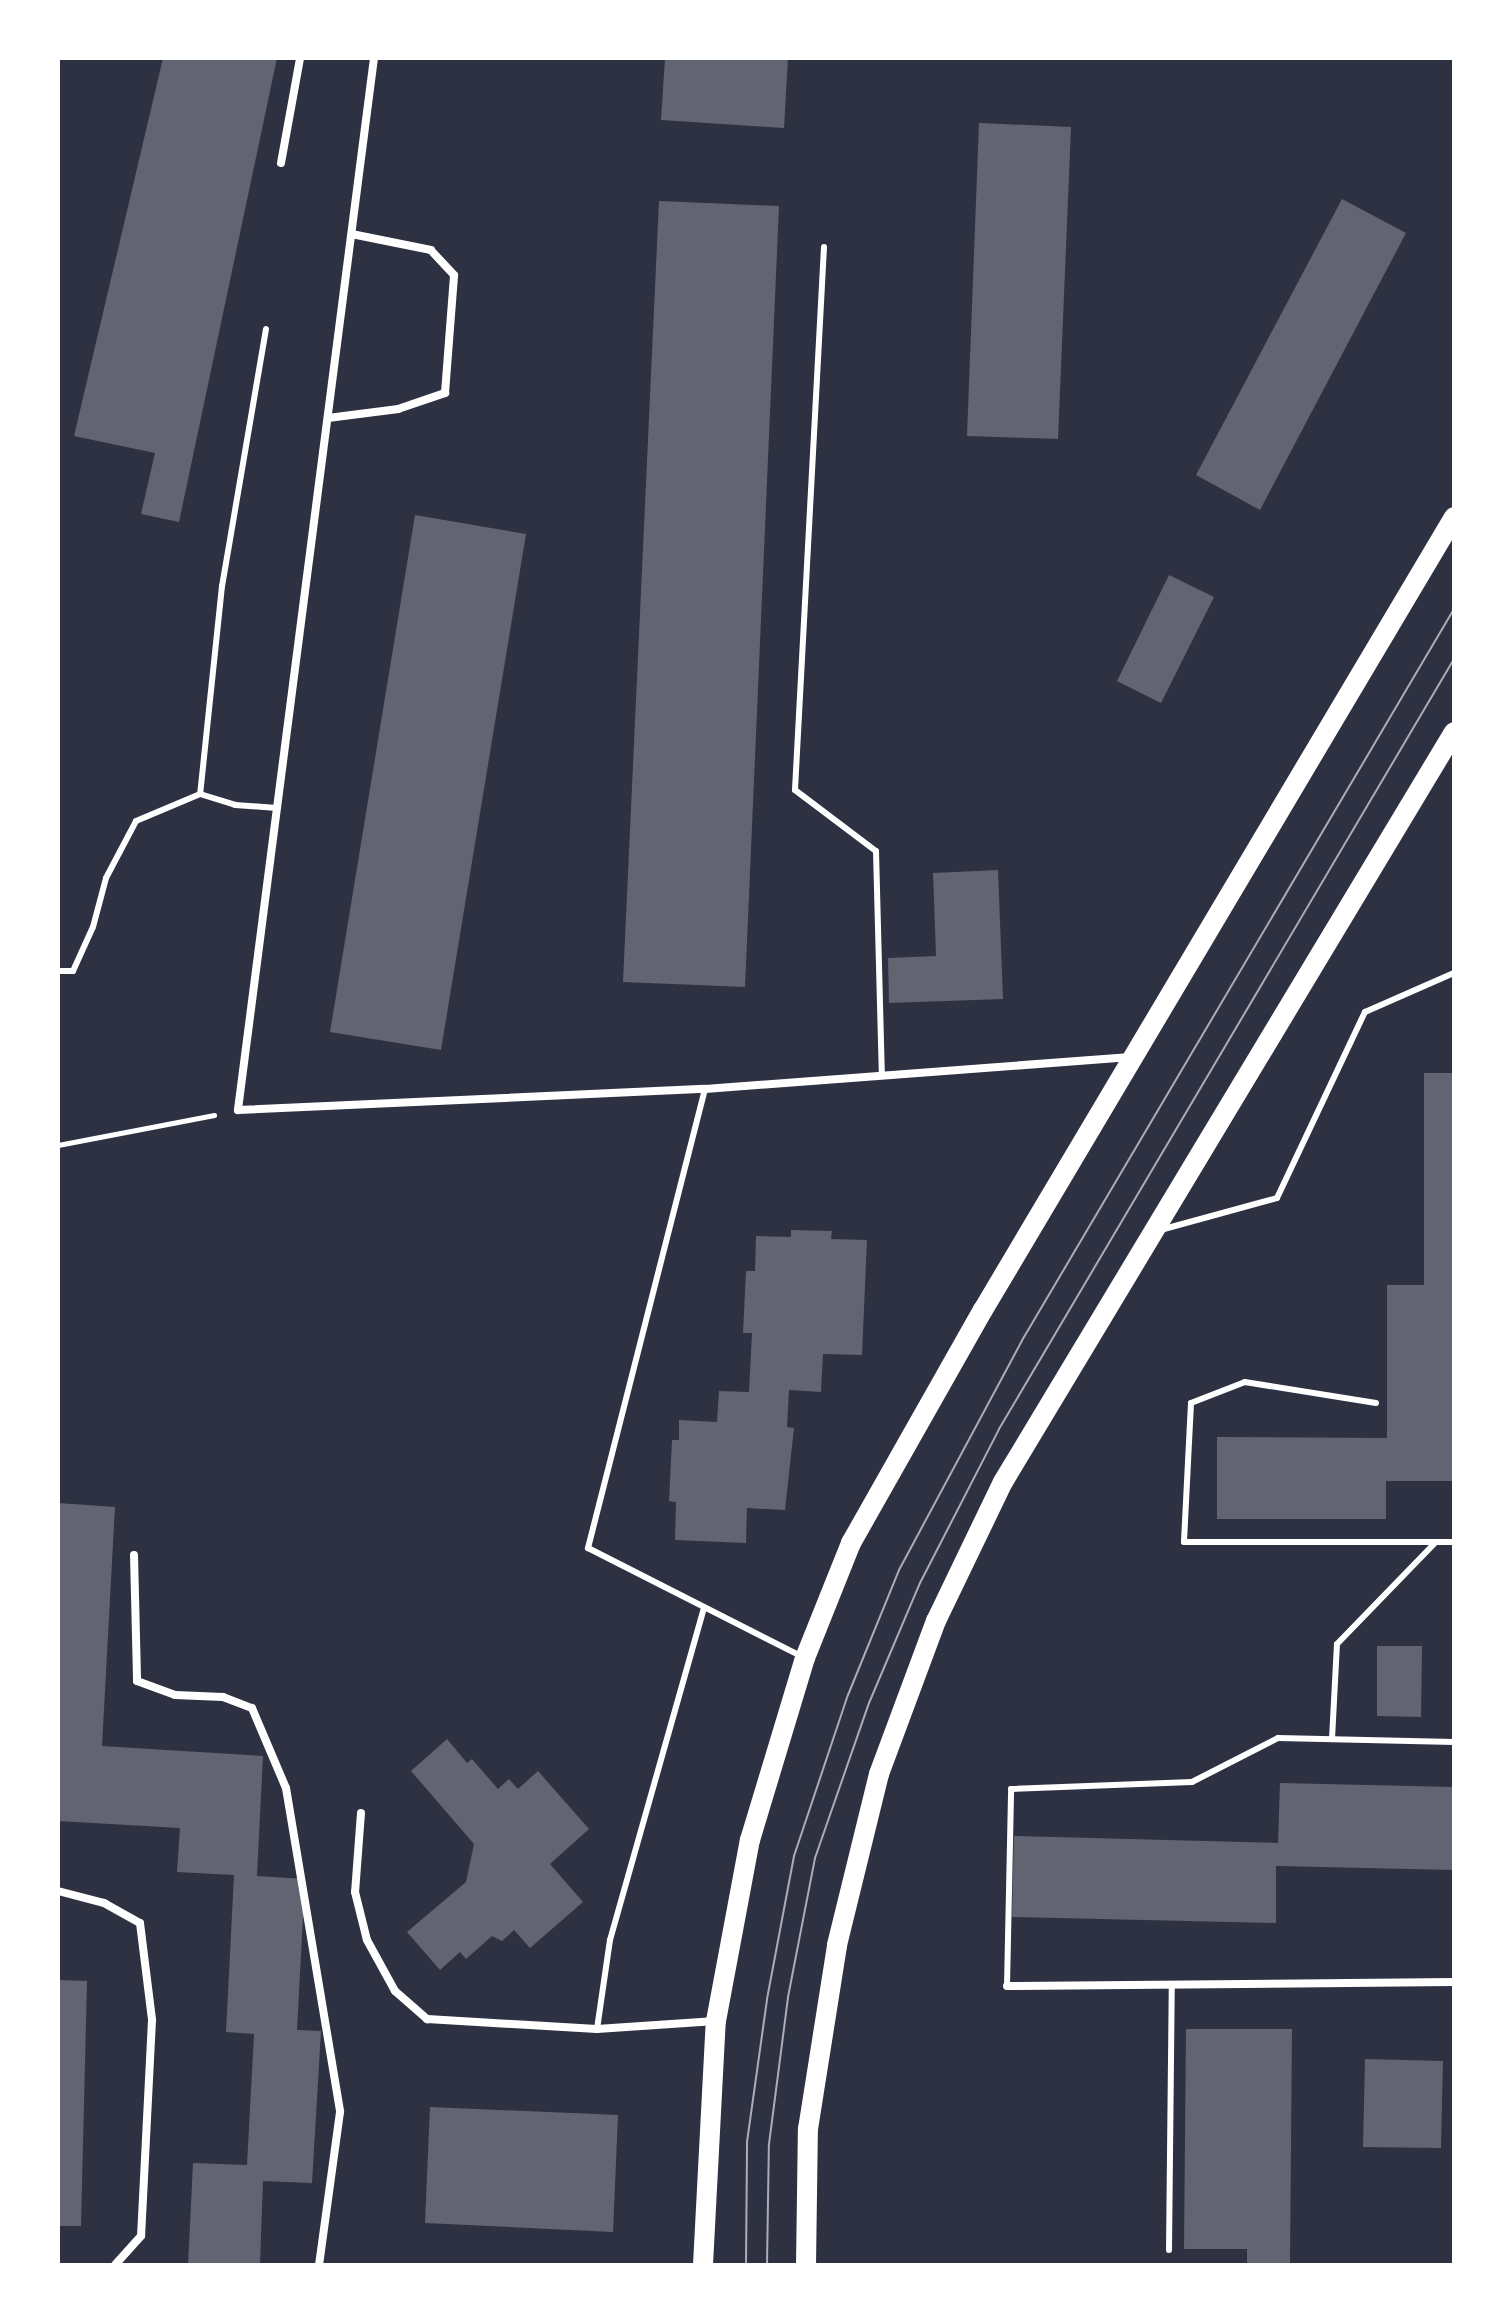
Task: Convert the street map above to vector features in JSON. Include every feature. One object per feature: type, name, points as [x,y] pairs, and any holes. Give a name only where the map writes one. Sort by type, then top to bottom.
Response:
[{"type":"main road","points":[[703,2265],[716,2021],[750,1840],[805,1658],[851,1543],[983,1310],[1454,517]]},
{"type":"main road","points":[[806,2265],[808,2129],[837,1945],[879,1774],[936,1621],[1003,1482],[1454,732]]},
{"type":"street","points":[[281,163],[300,58]]},
{"type":"street","points":[[374,58],[238,1110],[705,1089],[1136,1057]]},
{"type":"street","points":[[328,418],[398,409],[445,393],[454,275],[431,250],[352,234]]},
{"type":"street","points":[[134,1555],[137,1681],[175,1695],[223,1697],[252,1708],[286,1788],[340,2112],[319,2265]]},
{"type":"street","points":[[361,1813],[355,1892],[367,1940],[395,1991],[427,2019],[597,2029],[716,2021]]},
{"type":"street","points":[[58,1891],[104,1903],[140,1923],[152,2020],[141,2236],[115,2265]]},
{"type":"street","points":[[1007,1986],[1454,1982]]},
{"type":"lane","points":[[824,247],[795,790],[876,851],[882,1076]]},
{"type":"lane","points":[[200,794],[222,586],[266,329]]},
{"type":"lane","points":[[58,971],[73,971],[93,927],[106,878],[136,821],[200,794],[235,805],[277,808]]},
{"type":"lane","points":[[1152,1232],[1277,1198],[1365,1012],[1454,973]]},
{"type":"lane","points":[[705,1089],[588,1548],[805,1658]]},
{"type":"lane","points":[[1376,1403],[1245,1382],[1191,1403],[1184,1542],[1454,1542]]},
{"type":"lane","points":[[1332,1739],[1337,1644],[1436,1542]]},
{"type":"lane","points":[[597,2029],[610,1940],[704,1607]]},
{"type":"lane","points":[[1007,1986],[1011,1789],[1192,1782],[1278,1738],[1454,1742]]},
{"type":"lane","points":[[1169,2250],[1172,1984]]},
{"type":"path","points":[[58,1145],[238,1110]]},
{"type":"building","points":[[163,58],[277,58],[179,522],[141,514],[155,453],[74,436]]},
{"type":"building","points":[[665,58],[788,58],[784,128],[661,120]]},
{"type":"building","points":[[979,123],[1071,127],[1058,439],[967,436]]},
{"type":"building","points":[[1342,199],[1406,233],[1260,510],[1196,475]]},
{"type":"building","points":[[659,201],[779,206],[745,987],[623,982]]},
{"type":"building","points":[[415,515],[526,534],[441,1050],[330,1032]]},
{"type":"building","points":[[1169,575],[1214,597],[1161,703],[1117,681]]},
{"type":"building","points":[[998,870],[1003,999],[889,1003],[888,958],[936,956],[933,873]]},
{"type":"building","points":[[1424,1073],[1454,1073],[1454,1481],[1386,1481],[1386,1519],[1217,1519],[1217,1437],[1387,1438],[1387,1285],[1424,1285]]},
{"type":"building","points":[[791,1230],[832,1231],[831,1239],[867,1240],[862,1355],[823,1354],[821,1392],[789,1390],[787,1427],[794,1428],[785,1510],[747,1508],[746,1543],[675,1540],[676,1502],[669,1501],[672,1440],[679,1440],[679,1420],[717,1422],[719,1391],[749,1392],[752,1333],[743,1333],[746,1271],[755,1271],[756,1236],[791,1237]]},
{"type":"building","points":[[58,1503],[115,1507],[102,1746],[263,1756],[257,1876],[305,1879],[297,2030],[321,2031],[312,2183],[263,2181],[260,2265],[188,2265],[193,2163],[247,2165],[254,2034],[226,2032],[234,1875],[177,1872],[180,1828],[58,1821]]},
{"type":"building","points":[[1377,1646],[1422,1646],[1421,1717],[1377,1716]]},
{"type":"building","points":[[447,1739],[467,1763],[472,1759],[498,1789],[509,1779],[518,1789],[538,1771],[589,1829],[550,1864],[583,1902],[530,1948],[514,1930],[502,1941],[492,1936],[466,1959],[460,1952],[440,1970],[407,1932],[466,1882],[474,1844],[411,1771]]},
{"type":"building","points":[[1280,1783],[1454,1787],[1454,1870],[1276,1866],[1276,1923],[1012,1917],[1014,1836],[1278,1843]]},
{"type":"building","points":[[58,1980],[87,1981],[81,2226],[58,2226]]},
{"type":"building","points":[[1186,2029],[1292,2029],[1290,2265],[1247,2265],[1247,2249],[1184,2249]]},
{"type":"building","points":[[1365,2059],[1443,2061],[1441,2148],[1363,2147]]},
{"type":"building","points":[[430,2107],[618,2115],[613,2232],[425,2223]]},
{"type":"tram line","points":[[746,2265],[747,2142],[767,1999],[794,1856],[848,1695],[899,1570],[1024,1337],[1454,609]]},
{"type":"tram line","points":[[767,2265],[769,2144],[788,1997],[815,1858],[869,1703],[920,1583],[999,1429],[1454,659]]}]
